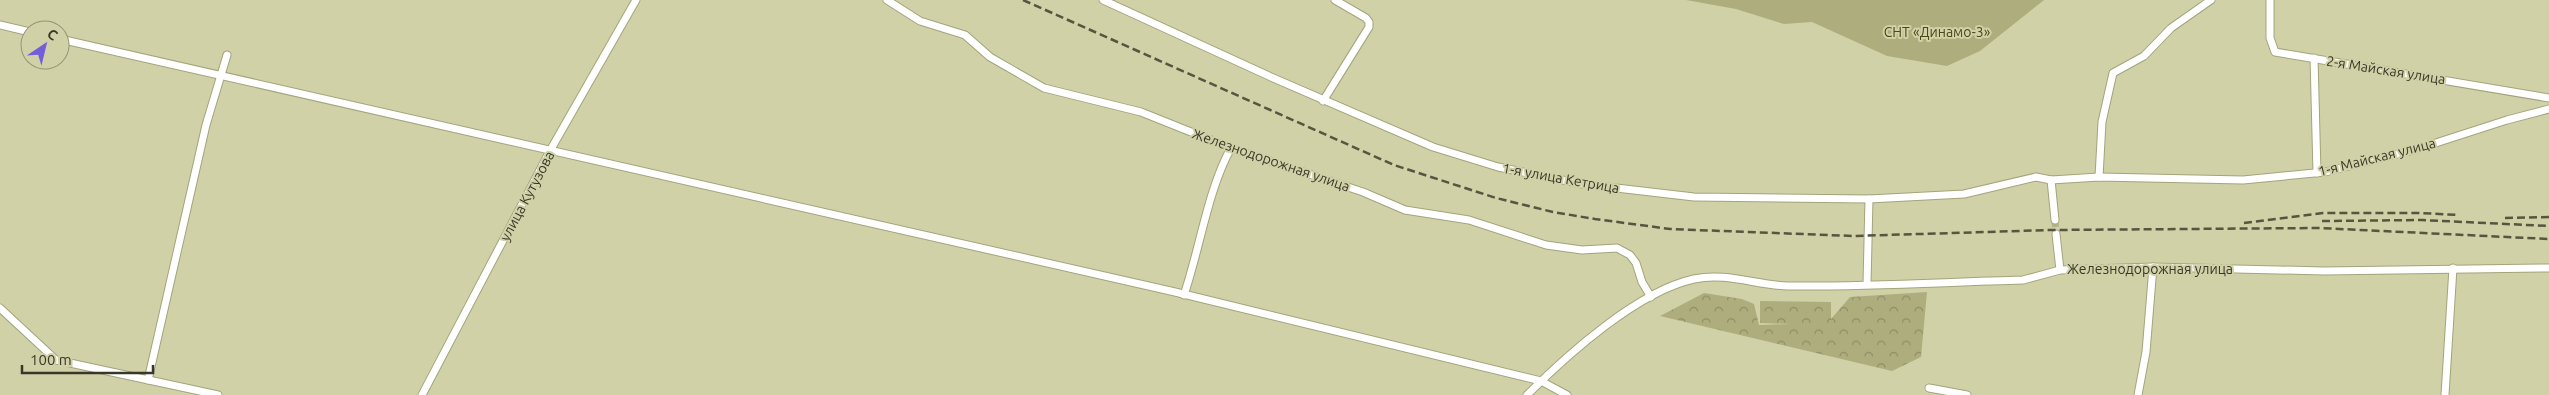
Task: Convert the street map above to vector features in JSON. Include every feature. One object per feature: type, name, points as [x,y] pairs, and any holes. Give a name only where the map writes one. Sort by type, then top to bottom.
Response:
[{"type":"street","name":"улица Кутузова","points":[[422,395],[551,149],[636,0]]},
{"type":"street","name":"Железнодорожная улица","points":[[887,0],[920,21],[965,35],[990,57],[1044,88],[1141,112],[1231,148],[1363,192],[1405,210],[1469,220],[1546,245],[1582,250],[1617,248],[1630,255],[1636,263],[1650,297]]},
{"type":"street","name":"1-я улица Кетрица","points":[[1103,0],[1323,101],[1434,147],[1498,167],[1582,184],[1694,197],[1869,199],[1964,194],[2036,177],[2051,180]]},
{"type":"street","points":[[1323,101],[1369,26],[1366,18],[1335,0]]},
{"type":"street","points":[[2099,177],[2102,122],[2112,73],[2144,56],[2171,28],[2210,0]]},
{"type":"street","name":"2-я Майская улица","points":[[2270,0],[2270,38],[2275,52],[2549,98]]},
{"type":"street","points":[[0,25],[20,30]]},
{"type":"street","points":[[70,41],[220,77],[551,149],[1184,294],[1541,381],[1567,395]]},
{"type":"street","points":[[148,380],[206,125],[226,55]]},
{"type":"street","points":[[2314,58],[2317,173]]},
{"type":"street","name":"1-я Майская улица","points":[[2051,180],[2099,177],[2243,180],[2317,173],[2414,150],[2507,120],[2549,109]]},
{"type":"street","points":[[1184,294],[1194,265],[1220,168],[1231,148]]},
{"type":"street","points":[[2051,180],[2055,220]]},
{"type":"street","points":[[1868,284],[1869,199]]},
{"type":"street","points":[[2056,234],[2060,270]]},
{"type":"street","points":[[2138,395],[2146,352],[2153,267]]},
{"type":"street","name":"Железнодорожная улица","points":[[1527,395],[1598,331],[1650,297],[1693,279],[1721,276],[1786,286],[2023,280],[2060,270],[2153,267],[2324,271],[2549,268]]},
{"type":"street","points":[[2445,395],[2453,268]]},
{"type":"street","points":[[0,308],[56,360],[218,395]]},
{"type":"street","points":[[1929,388],[1967,395]]},
{"type":"green space","name":"СНТ «Динамо-3»","points":[[1686,0],[2044,0],[1980,51],[1947,66],[1887,56],[1812,22],[1784,24],[1736,9]]},
{"type":"green space","points":[[1927,292],[1921,357],[1892,371],[1660,316],[1704,293],[1742,299],[1754,304],[1759,325],[1791,324],[1760,323],[1760,301],[1831,302],[1831,319],[1850,297]]},
{"type":"tunnel","points":[[2055,220],[2056,234]]},
{"type":"railway","points":[[1023,0],[1394,165],[1496,198],[1553,212],[1595,219],[1670,229],[1854,236],[2051,230],[2319,228],[2549,239]]},
{"type":"railway","points":[[2244,223],[2323,213],[2458,215]]},
{"type":"railway","points":[[2505,218],[2549,217]]},
{"type":"railway","points":[[2322,221],[2422,220],[2549,226]]}]
